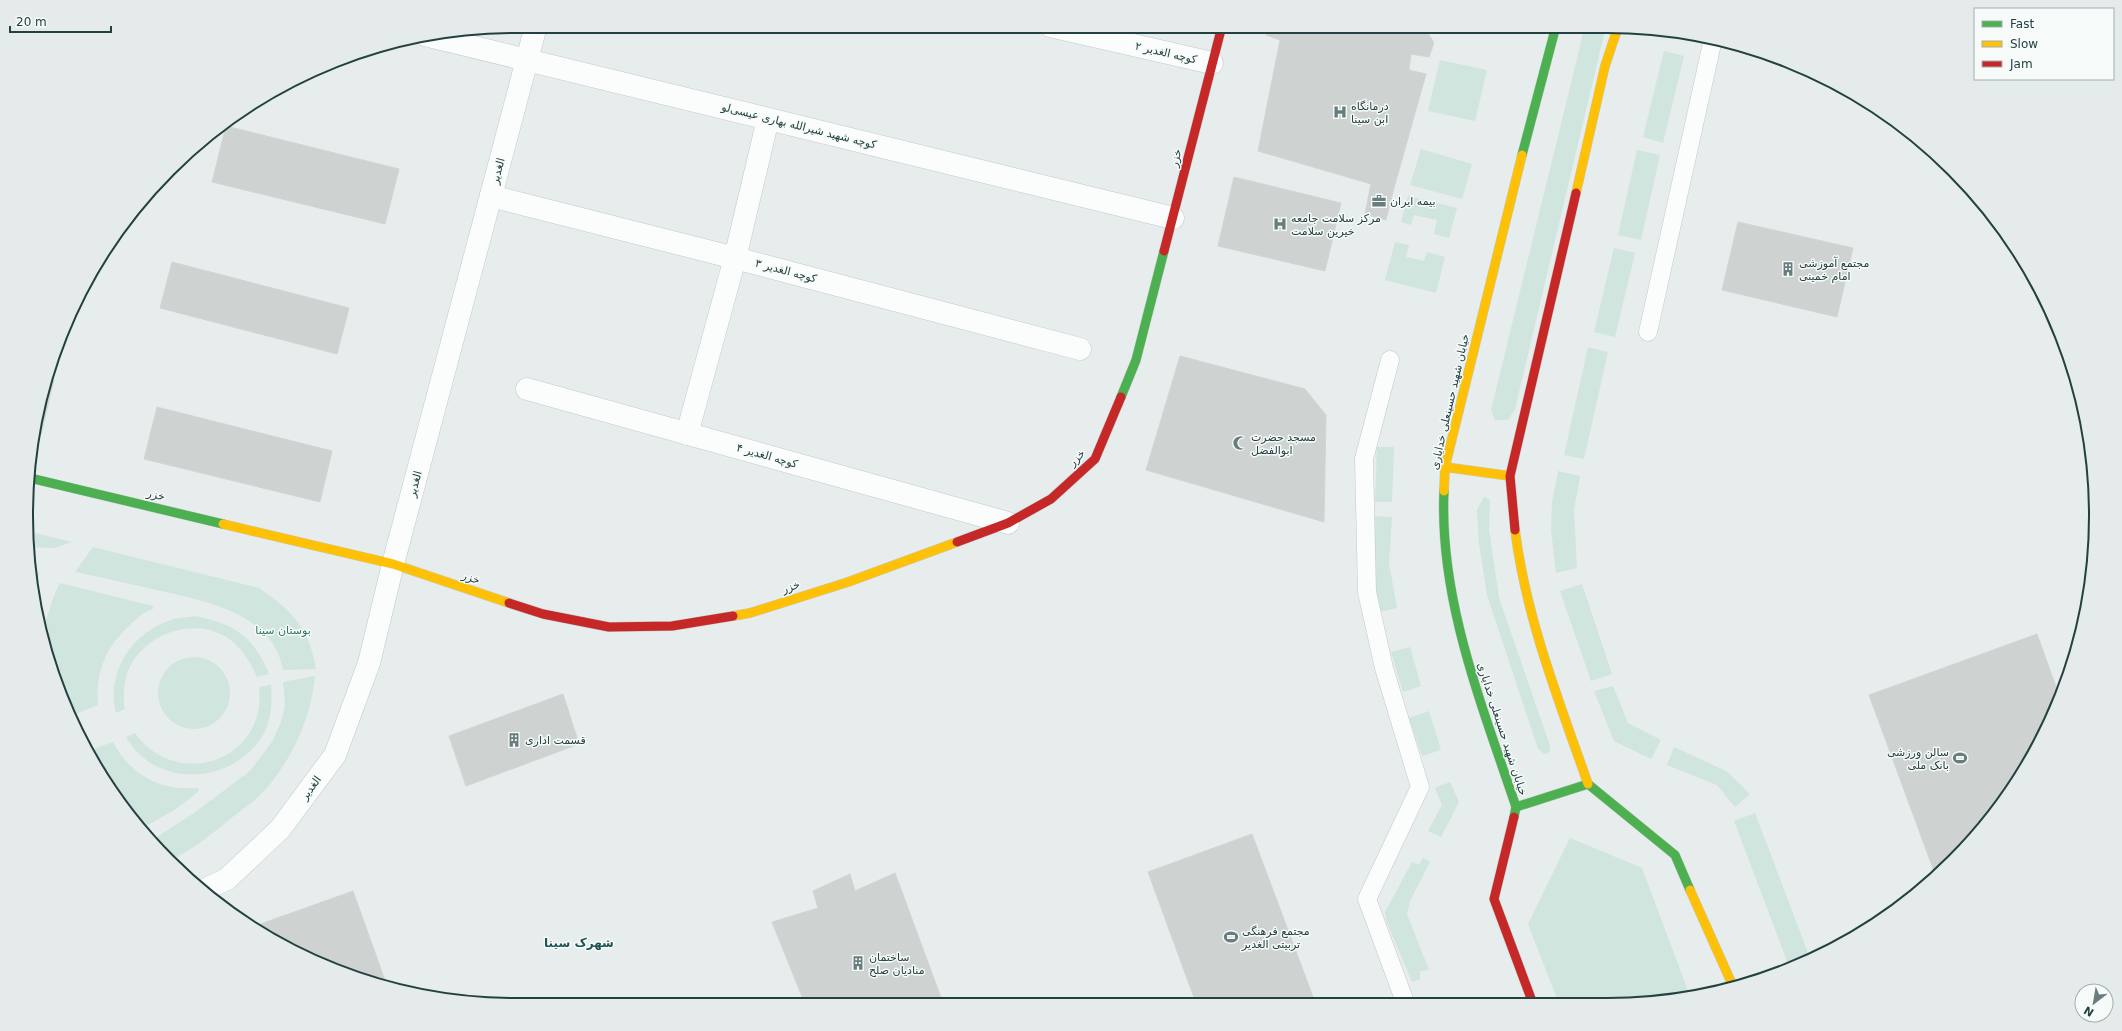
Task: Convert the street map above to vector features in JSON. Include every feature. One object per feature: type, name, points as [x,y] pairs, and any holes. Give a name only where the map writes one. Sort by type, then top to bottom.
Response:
[{"type":"street","name":"الغدیر","points":[[209,888],[227,879],[280,829],[335,755],[369,663],[393,564],[534,33]]},
{"type":"street","name":"کوچه الغدیر ۲","points":[[1080,33],[1212,64]]},
{"type":"street","name":"خزر","points":[[34,479],[393,564],[543,614],[609,627],[672,626],[750,613],[848,582],[1008,523],[1051,499],[1095,459],[1136,360],[1220,33]]},
{"type":"street","name":"خیابان شهید حسینعلی خدایاری","points":[[1516,807],[1464,654],[1450,578],[1443,513],[1445,467],[1540,82],[1554,33]]},
{"type":"street","points":[[1616,33],[1605,66],[1510,476],[1515,526],[1522,576],[1538,635],[1588,784],[1675,855],[1731,982]]},
{"type":"street","name":"کوچه شهید شیرالله بهاری عیسی‌لو","points":[[441,39],[1173,218]]},
{"type":"street","points":[[687,434],[735,258],[768,118]]},
{"type":"street","name":"کوچه الغدیر ۳","points":[[491,196],[735,258],[1080,349]]},
{"type":"street","name":"کوچه الغدیر ۴","points":[[527,389],[1008,523]]},
{"type":"street","points":[[1445,467],[1510,476]]},
{"type":"street","points":[[1531,998],[1494,898],[1516,807],[1588,784]]},
{"type":"lane","points":[[1648,332],[1712,45]]},
{"type":"lane","points":[[1390,360],[1364,459],[1367,592],[1384,668],[1420,787],[1368,900],[1404,998]]},
{"type":"green space","points":[[1583,33],[1604,33],[1515,409],[1508,420],[1495,420],[1491,410]]},
{"type":"green space","points":[[1664,51],[1684,56],[1663,143],[1643,137]]},
{"type":"green space","points":[[1440,60],[1487,70],[1475,121],[1428,111]]},
{"type":"green space","points":[[1421,149],[1472,164],[1462,199],[1410,185]]},
{"type":"green space","points":[[1637,150],[1660,155],[1641,240],[1618,235]]},
{"type":"green space","points":[[1408,196],[1457,208],[1449,238],[1434,234],[1437,220],[1414,215],[1411,225],[1401,222]]},
{"type":"green space","points":[[1395,242],[1409,245],[1406,257],[1424,261],[1427,252],[1445,257],[1436,293],[1385,280]]},
{"type":"green space","points":[[1614,248],[1635,253],[1615,337],[1594,332]]},
{"type":"green space","points":[[1588,347],[1608,352],[1584,459],[1564,455]]},
{"type":"green space","points":[[1377,447],[1394,447],[1392,502],[1375,502]]},
{"type":"green space","points":[[1558,471],[1580,476],[1574,510],[1577,568],[1556,573],[1551,530],[1552,503]]},
{"type":"green space","points":[[1484,497],[1490,500],[1489,529],[1499,598],[1550,746],[1550,752],[1544,754],[1538,749],[1487,595],[1479,543],[1477,510]]},
{"type":"green space","points":[[1374,516],[1392,517],[1389,563],[1397,608],[1380,612],[1371,563]]},
{"type":"green space","points":[[34,533],[72,542],[54,548],[34,547]]},
{"type":"green space","name":"بوستان سینا","points":[[93,547],[259,588],[281,604],[297,621],[309,642],[316,669],[283,670],[276,650],[265,634],[250,621],[232,612],[191,598],[75,572]]},
{"type":"green space","points":[[60,583],[153,606],[153,609],[135,620],[122,633],[114,642],[109,651],[100,671],[98,682],[98,705],[76,714],[59,671],[45,623]]},
{"type":"green space","points":[[1582,584],[1612,674],[1591,681],[1560,591]]},
{"type":"green space","name":"بوستان سینا","points":[[195,616],[221,623],[241,634],[256,650],[269,674],[257,677],[250,662],[241,650],[233,642],[217,633],[199,629],[181,630],[164,635],[149,644],[136,657],[128,672],[124,690],[125,709],[116,713],[114,698],[118,670],[132,646],[154,627],[178,618]]},
{"type":"green space","points":[[1410,647],[1421,686],[1403,692],[1391,652]]},
{"type":"green space","points":[[194,657],[208,660],[220,667],[227,679],[230,693],[227,707],[220,719],[208,726],[194,729],[180,726],[168,719],[161,707],[158,693],[161,679],[168,667],[180,660]]},
{"type":"green space","points":[[315,676],[313,692],[304,723],[283,766],[274,779],[256,799],[215,832],[175,858],[156,838],[194,813],[250,771],[272,742],[281,722],[285,705],[283,682]]},
{"type":"green space","points":[[271,685],[270,715],[264,733],[251,750],[234,763],[216,771],[195,774],[175,773],[156,766],[139,754],[126,737],[135,733],[153,751],[173,761],[195,764],[216,760],[235,749],[249,733],[258,712],[259,687]]},
{"type":"green space","points":[[1613,686],[1628,723],[1661,740],[1651,759],[1614,741],[1594,691]]},
{"type":"green space","points":[[1429,711],[1441,750],[1422,756],[1409,718]]},
{"type":"green space","points":[[113,742],[120,754],[129,764],[148,779],[171,787],[198,788],[199,791],[176,809],[146,826],[114,784],[94,749]]},
{"type":"green space","points":[[1674,747],[1726,771],[1750,794],[1735,807],[1717,785],[1667,765]]},
{"type":"green space","points":[[1450,782],[1459,802],[1441,837],[1428,831],[1442,805],[1435,788]]},
{"type":"green space","points":[[1755,813],[1808,953],[1787,962],[1734,821]]},
{"type":"green space","points":[[1570,838],[1642,868],[1688,991],[1638,997],[1557,998],[1528,924]]},
{"type":"green space","points":[[1423,858],[1430,862],[1410,901],[1407,914],[1429,970],[1420,971],[1420,979],[1412,982],[1386,920],[1385,912],[1412,862],[1419,865]]},
{"type":"building","points":[[1266,33],[1428,33],[1434,43],[1429,57],[1411,54],[1409,70],[1280,40],[1266,35]]},
{"type":"building","name":"درمانگاه ابن سینا","points":[[1280,40],[1426,74],[1394,188],[1371,184],[1258,151]]},
{"type":"building","points":[[230,127],[399,169],[385,224],[212,182],[225,131]]},
{"type":"building","name":"مرکز سلامت جامعه خیرین سلامت","points":[[1234,177],[1341,203],[1325,271],[1218,246]]},
{"type":"building","name":"بیمه ایران","points":[[1371,184],[1394,188],[1386,220],[1365,214]]},
{"type":"building","name":"مجتمع آموزشی امام خمینی","points":[[1738,222],[1853,248],[1837,317],[1722,290]]},
{"type":"building","points":[[172,262],[349,308],[337,354],[160,308]]},
{"type":"building","name":"مسجد حضرت ابوالفضل","points":[[1180,356],[1305,389],[1326,415],[1324,522],[1146,470]]},
{"type":"building","points":[[53,380],[54,380],[41,434],[42,421]]},
{"type":"building","points":[[157,407],[332,451],[320,502],[144,459]]},
{"type":"building","name":"سالن ورزشی بانک ملی","points":[[2037,634],[2056,688],[2039,729],[2008,784],[1969,834],[1934,870],[1869,695]]},
{"type":"building","name":"قسمت اداری","points":[[563,694],[579,744],[466,786],[449,736]]},
{"type":"building","name":"مجتمع فرهنگی تربیتی الغدیر","points":[[1252,834],[1314,998],[1194,998],[1148,872]]},
{"type":"building","name":"ساختمان منادیان صلح","points":[[895,873],[941,998],[803,998],[772,922],[818,908],[813,891],[850,874],[855,891]]},
{"type":"building","points":[[353,891],[385,980],[331,961],[302,948],[259,924]]},
{"type":"traffic: fast","points":[[1522,155],[1554,33]]},
{"type":"traffic: fast","points":[[1121,397],[1136,360],[1164,251]]},
{"type":"traffic: fast","points":[[34,479],[223,524]]},
{"type":"traffic: fast","points":[[1444,491],[1444,532],[1448,572],[1465,652],[1516,807]]},
{"type":"traffic: fast","points":[[1514,817],[1516,807],[1588,784],[1675,855],[1690,890]]},
{"type":"traffic: slow","points":[[1576,193],[1605,66],[1616,33]]},
{"type":"traffic: slow","points":[[1444,491],[1445,467],[1522,155]]},
{"type":"traffic: slow","points":[[1445,467],[1510,476]]},
{"type":"traffic: slow","points":[[223,524],[393,564],[509,603]]},
{"type":"traffic: slow","points":[[1515,530],[1520,563],[1535,627],[1555,690],[1588,784]]},
{"type":"traffic: slow","points":[[733,616],[750,613],[848,582],[957,542]]},
{"type":"traffic: slow","points":[[1690,890],[1731,982]]},
{"type":"traffic: jam","points":[[1164,251],[1220,33]]},
{"type":"traffic: jam","points":[[1515,530],[1510,476],[1576,193]]},
{"type":"traffic: jam","points":[[957,542],[1008,523],[1051,499],[1095,459],[1121,397]]},
{"type":"traffic: jam","points":[[509,603],[543,614],[609,627],[672,626],[733,616]]},
{"type":"traffic: jam","points":[[1514,817],[1494,899],[1531,998]]},
{"type":"place","name":"درمانگاه ابن سینا","points":[[1340,112]]},
{"type":"place","name":"بیمه ایران","points":[[1379,201]]},
{"type":"place","name":"مرکز سلامت جامعه خیرین سلامت","points":[[1280,224]]},
{"type":"place","name":"مجتمع آموزشی امام خمینی","points":[[1788,269]]},
{"type":"place","name":"مسجد حضرت ابوالفضل","points":[[1240,443]]},
{"type":"place","name":"قسمت اداری","points":[[514,740]]},
{"type":"place","name":"سالن ورزشی بانک ملی","points":[[1960,758]]},
{"type":"place","name":"مجتمع فرهنگی تربیتی الغدیر","points":[[1231,937]]},
{"type":"place","name":"ساختمان منادیان صلح","points":[[858,963]]},
{"type":"district","name":"شهرک سینا","points":[[579,943]]}]
